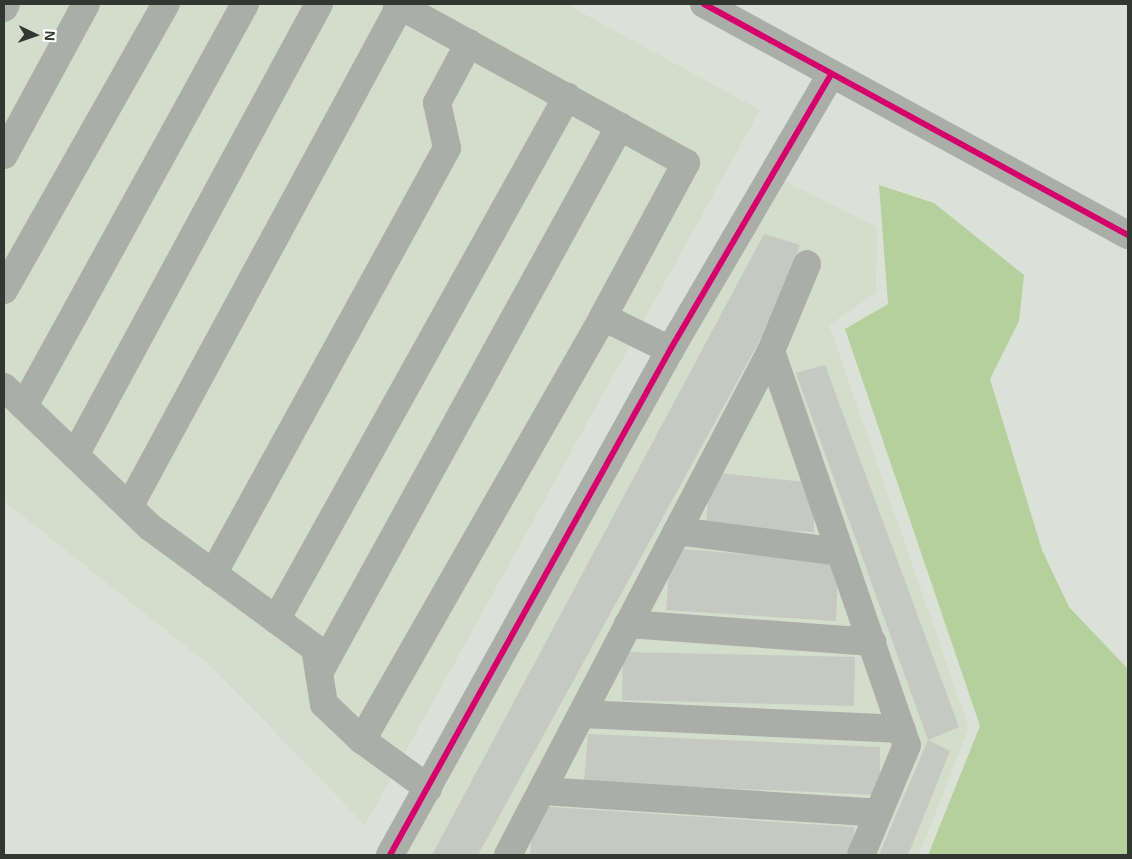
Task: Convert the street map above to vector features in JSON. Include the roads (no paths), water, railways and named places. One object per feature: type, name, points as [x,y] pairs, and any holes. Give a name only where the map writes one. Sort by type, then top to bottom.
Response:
[{"type":"street","points":[[4,8],[6,4]]},
{"type":"street","points":[[4,154],[86,4]]},
{"type":"street","points":[[4,290],[166,4]]},
{"type":"street","points":[[24,406],[244,4]]},
{"type":"street","points":[[75,455],[320,4]]},
{"type":"street","points":[[704,4],[1128,235]]},
{"type":"street","points":[[129,507],[398,5],[686,163],[603,317],[362,740]]},
{"type":"street","points":[[213,574],[447,148],[437,103],[469,43]]},
{"type":"street","points":[[390,855],[670,350],[831,74]]},
{"type":"street","points":[[276,620],[567,97]]},
{"type":"street","points":[[319,673],[620,126]]},
{"type":"street","points":[[508,855],[771,351],[808,264]]},
{"type":"street","points":[[603,317],[670,350]]},
{"type":"street","points":[[771,351],[907,745],[861,855]]},
{"type":"street","points":[[4,387],[150,527],[316,648],[324,704],[362,740],[428,788]]},
{"type":"street","points":[[676,531],[840,552]]},
{"type":"street","points":[[628,624],[872,642]]},
{"type":"street","points":[[582,714],[902,729]]},
{"type":"street","points":[[542,791],[878,814]]}]
